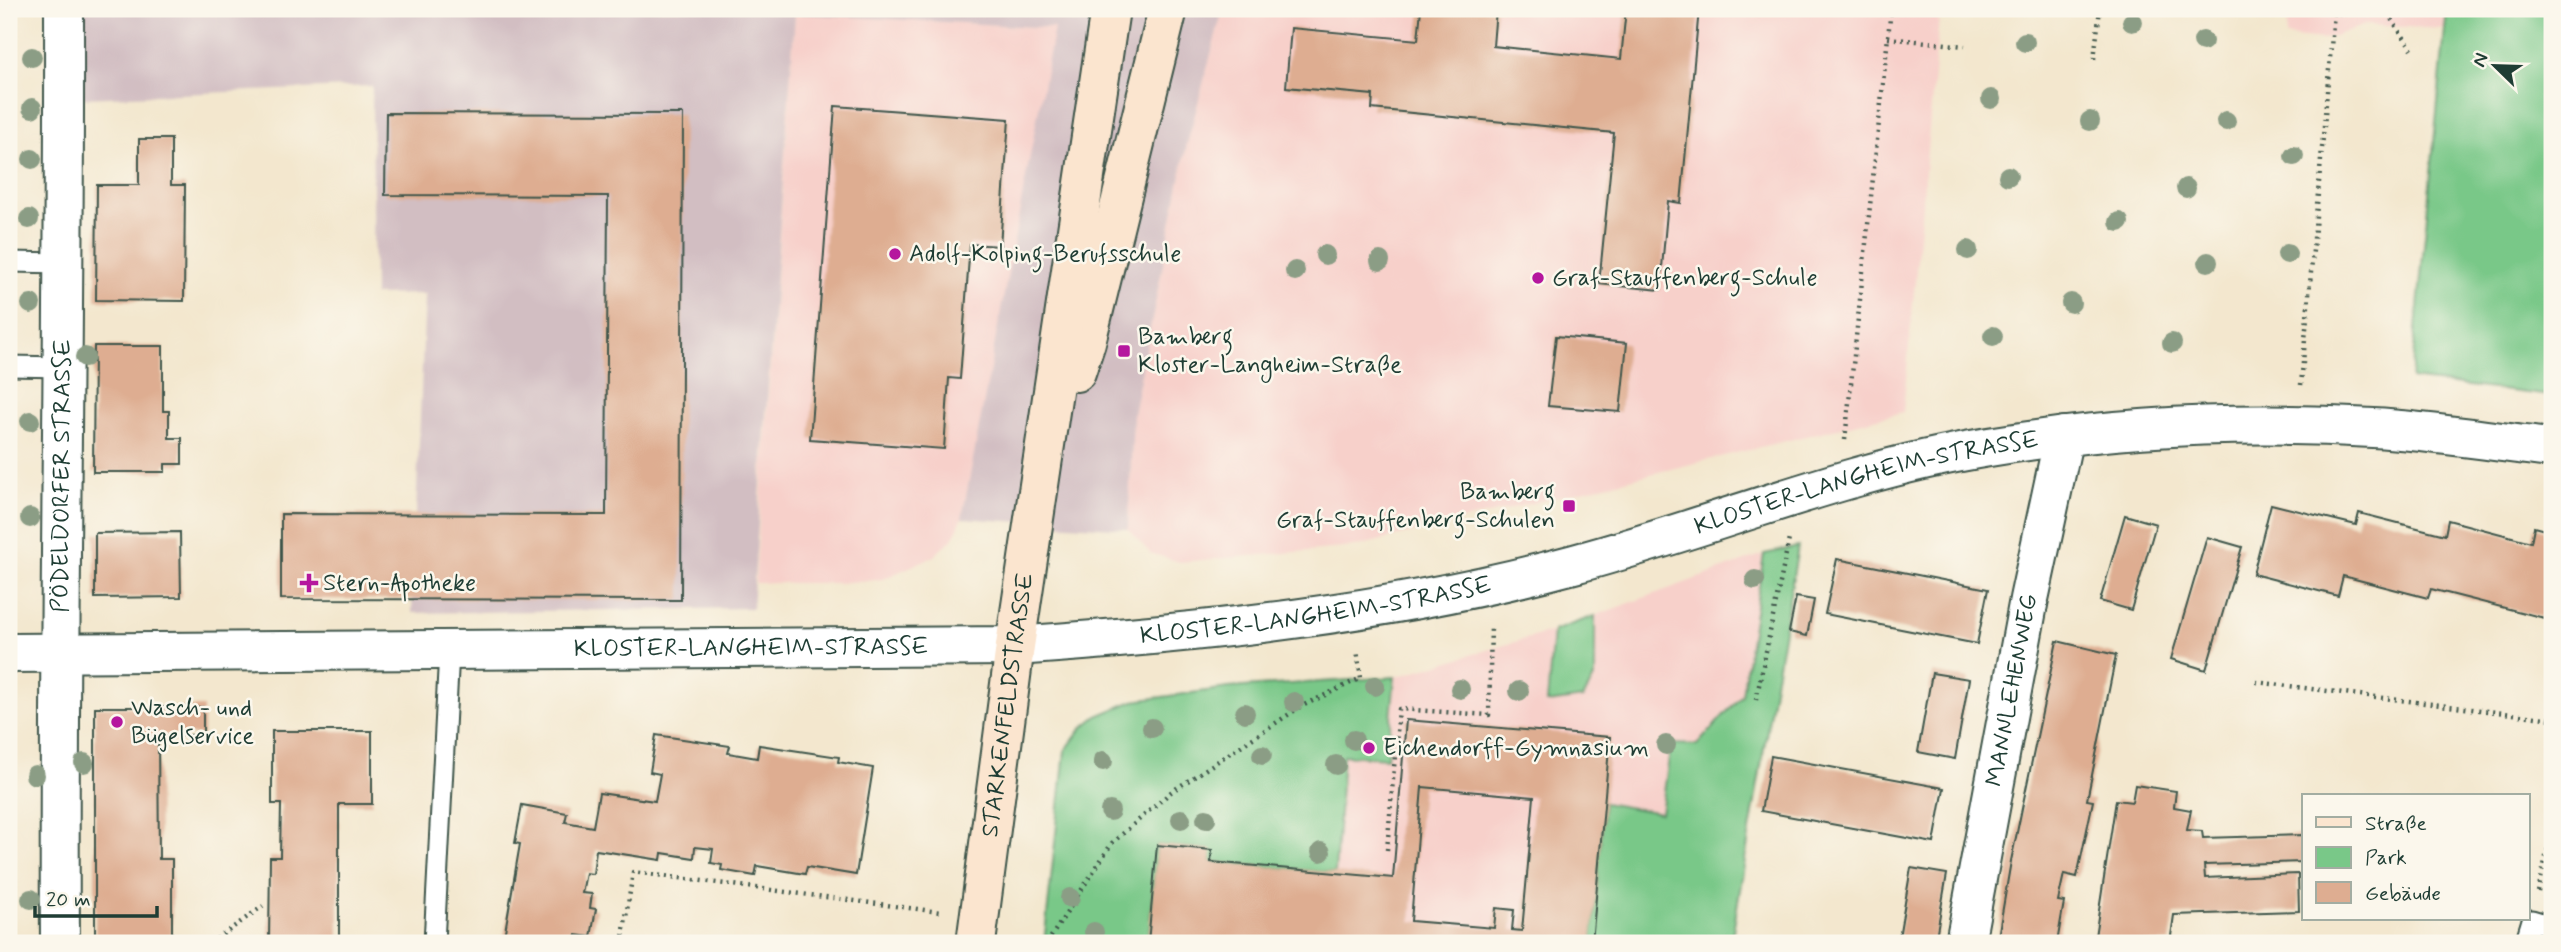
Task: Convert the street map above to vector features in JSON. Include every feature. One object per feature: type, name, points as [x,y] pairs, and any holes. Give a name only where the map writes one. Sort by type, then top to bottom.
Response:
[{"type":"street","name":"PÖDELDORFER STRASSE","points":[[60,943],[58,654],[65,264],[64,9]]},
{"type":"street","name":"STARKENFELDSTRASSE","points":[[978,930],[1015,646],[1110,9]]},
{"type":"street","name":"STARKENFELDSTRASSE","points":[[1043,467],[1086,342],[1168,9]]},
{"type":"street","name":"KLOSTER-LANGHEIM-STRASSE","points":[[9,653],[1015,646],[1221,630],[1492,583],[1575,564],[1842,479],[1987,447],[2064,436],[2208,424],[2297,425],[2377,428],[2552,449]]},
{"type":"street","name":"MANNLEHENWEG","points":[[1965,943],[2029,599],[2064,436]]},
{"type":"lane","points":[[9,261],[65,264]]},
{"type":"lane","points":[[9,366],[63,367]]},
{"type":"lane","points":[[434,943],[449,651]]},
{"type":"lane","points":[[2525,943],[2532,920],[2552,926]]},
{"type":"path","points":[[1842,479],[1849,386],[1891,9]]},
{"type":"path","points":[[2094,59],[2100,9]]},
{"type":"path","points":[[2297,425],[2334,13],[2387,13],[2412,49]]},
{"type":"path","points":[[1888,38],[1965,46]]},
{"type":"path","points":[[1756,700],[1797,493]]},
{"type":"path","points":[[1387,850],[1399,709],[1489,715],[1492,583]]},
{"type":"path","points":[[1047,943],[1112,843],[1171,792],[1300,707],[1361,678],[1352,608]]},
{"type":"path","points":[[2256,682],[2552,719]]},
{"type":"path","points":[[2532,920],[2552,830]]},
{"type":"path","points":[[622,943],[633,872],[978,930]]},
{"type":"path","points":[[211,943],[263,906]]},
{"type":"shaded area","points":[[59,9],[1223,9],[1187,144],[1133,414],[1128,529],[962,518],[1054,28],[795,14],[752,608],[412,613],[425,294],[374,295],[372,86],[60,99]]},
{"type":"shaded area","name":"Graf-Stauffenberg-Schule","points":[[1223,9],[1940,9],[1903,412],[1354,547],[1180,562],[1150,553],[1128,529],[1133,414],[1187,144]]},
{"type":"shaded area","points":[[2288,9],[2447,9],[2445,29],[2365,25],[2322,40],[2286,36]]},
{"type":"shaded area","name":"Adolf-Kolping-Berufsschule","points":[[795,14],[1055,28],[962,518],[954,537],[934,556],[883,579],[839,583],[755,583]]},
{"type":"shaded area","name":"Eichendorff-Gymnasium","points":[[1764,554],[1742,695],[1697,745],[1671,744],[1642,943],[1044,943],[1065,751],[1082,728],[1097,716],[1133,701],[1228,688],[1395,677],[1553,631]]},
{"type":"green space","points":[[2447,9],[2552,9],[2552,396],[2411,379]]},
{"type":"green space","points":[[1798,547],[1731,943],[1592,943],[1604,803],[1661,813],[1671,744],[1697,745],[1742,695],[1764,554]]},
{"type":"green space","points":[[1595,616],[1595,676],[1583,698],[1547,703],[1553,631]]},
{"type":"green space","points":[[1395,677],[1387,758],[1343,755],[1335,873],[1211,862],[1211,850],[1157,845],[1148,943],[1044,943],[1065,751],[1082,728],[1097,716],[1133,701],[1228,688]]},
{"type":"building","points":[[1421,9],[1496,9],[1493,46],[1621,59],[1626,9],[1699,9],[1681,203],[1668,201],[1660,290],[1599,284],[1614,133],[1372,109],[1373,95],[1286,87],[1291,28],[1418,40]]},
{"type":"building","points":[[835,106],[1009,119],[1000,246],[970,244],[960,379],[949,378],[944,449],[810,439]]},
{"type":"building","points":[[386,113],[683,114],[681,600],[281,599],[281,514],[606,515],[608,196],[385,195]]},
{"type":"building","points":[[139,139],[171,139],[171,185],[185,185],[184,301],[96,300],[97,185],[139,185]]},
{"type":"building","points":[[1556,336],[1627,343],[1620,412],[1548,406]]},
{"type":"building","points":[[94,346],[163,346],[163,411],[169,411],[169,438],[182,438],[182,464],[165,464],[165,472],[93,472]]},
{"type":"building","points":[[2271,504],[2356,525],[2359,513],[2445,535],[2448,520],[2531,542],[2534,527],[2552,532],[2552,620],[2431,589],[2428,598],[2343,576],[2338,596],[2253,574]]},
{"type":"building","points":[[2125,515],[2156,524],[2131,610],[2100,601]]},
{"type":"building","points":[[180,532],[181,597],[95,598],[95,533]]},
{"type":"building","points":[[2207,537],[2242,547],[2206,670],[2171,659]]},
{"type":"building","points":[[1837,559],[1988,589],[1977,644],[1825,614]]},
{"type":"building","points":[[1796,597],[1814,600],[1807,636],[1789,632]]},
{"type":"building","points":[[2057,641],[2116,655],[2087,800],[2093,801],[2077,877],[2064,874],[2058,901],[2064,902],[2057,943],[1997,943],[2011,861]]},
{"type":"building","points":[[1932,673],[1969,679],[1955,759],[1918,752]]},
{"type":"building","points":[[95,707],[203,707],[203,735],[158,735],[159,859],[172,859],[172,943],[95,943]]},
{"type":"building","points":[[1406,720],[1610,737],[1592,943],[1148,943],[1157,845],[1212,850],[1211,862],[1393,878]],"holes":[[[1422,787],[1534,797],[1522,931],[1512,930],[1514,910],[1496,908],[1494,928],[1411,921]]]},
{"type":"building","points":[[272,731],[372,731],[372,804],[339,804],[339,943],[269,943],[270,857],[280,857],[281,804],[272,804]]},
{"type":"building","points":[[656,735],[730,746],[728,753],[757,758],[759,745],[839,757],[838,762],[873,768],[856,875],[807,867],[805,874],[757,866],[755,876],[721,870],[722,865],[711,863],[713,849],[695,847],[694,858],[662,853],[661,860],[596,850],[593,874],[586,873],[582,893],[592,894],[590,908],[596,909],[591,937],[576,935],[575,943],[503,943],[520,844],[515,843],[522,805],[567,813],[565,822],[593,827],[599,793],[655,801],[660,774],[650,772]]},
{"type":"building","points":[[1771,756],[1944,788],[1934,843],[1761,811]]},
{"type":"building","points":[[2135,785],[2176,791],[2174,807],[2191,810],[2187,830],[2202,831],[2203,838],[2302,835],[2302,862],[2204,865],[2205,878],[2298,874],[2299,911],[2174,915],[2170,943],[2094,943],[2116,800],[2132,802]]},
{"type":"building","points":[[1911,868],[1947,874],[1935,943],[1898,943]]},
{"type":"place","name":"Adolf-Kolping-Berufsschule","points":[[895,254]]},
{"type":"place","name":"Graf-Stauffenberg-Schule","points":[[1538,278]]},
{"type":"place","name":"Bamberg Kloster-Langheim-Straße","points":[[1124,351]]},
{"type":"place","name":"Bamberg Graf-Stauffenberg-Schulen","points":[[1569,506]]},
{"type":"place","name":"Stern-Apotheke","points":[[309,583]]},
{"type":"place","name":"Wasch- und Bügelservice","points":[[117,722]]},
{"type":"place","name":"Eichendorff-Gymnasium","points":[[1369,748]]}]
